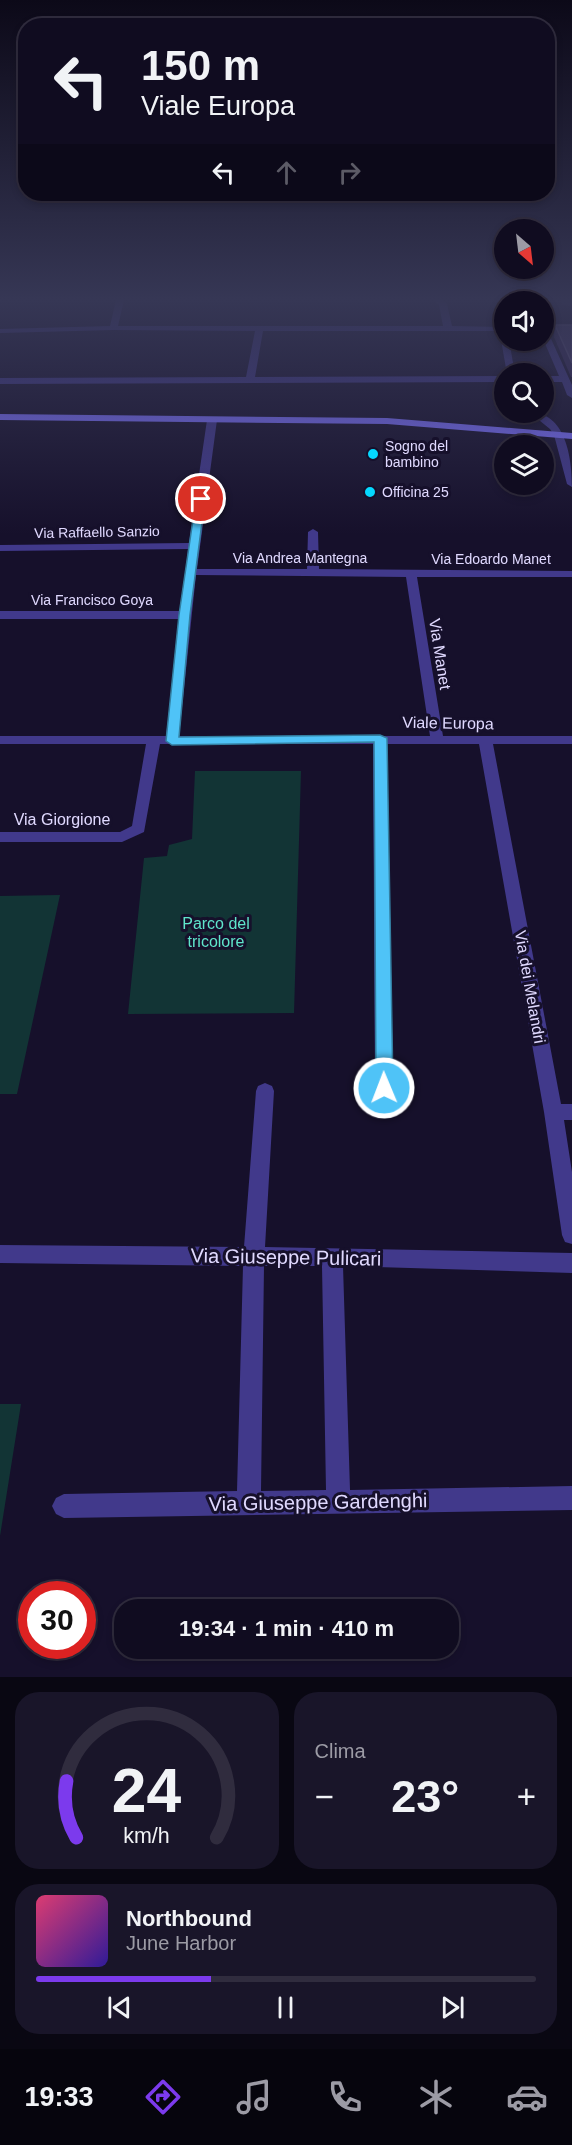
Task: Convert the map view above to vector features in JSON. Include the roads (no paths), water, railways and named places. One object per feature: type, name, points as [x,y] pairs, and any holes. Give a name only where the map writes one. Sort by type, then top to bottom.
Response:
[{"type":"main road","points":[[0,417],[387,421],[572,436]]},
{"type":"street","points":[[0,381],[494,379]]},
{"type":"street","points":[[568,382],[572,395]]},
{"type":"street","points":[[172,741],[190,572],[212,420]]},
{"type":"street","points":[[548,423],[559,435],[572,484]]},
{"type":"street","points":[[313,532],[313,573]]},
{"type":"street","name":"Via Raffaello Sanzio","points":[[0,548],[194,546]]},
{"type":"street","name":"Via Andrea Mantegna","points":[[190,572],[411,573]]},
{"type":"street","name":"Via Edoardo Manet","points":[[411,573],[572,574]]},
{"type":"street","name":"Via Manet","points":[[411,573],[437,739]]},
{"type":"street","name":"Via Francisco Goya","points":[[0,615],[185,615]]},
{"type":"street","points":[[380,738],[384,1088]]},
{"type":"street","name":"Viale Europa","points":[[0,740],[172,741],[380,738],[572,740]]},
{"type":"street","name":"Via Giorgione","points":[[0,837],[122,837],[133,834],[139,829],[154,740]]},
{"type":"street","name":"Via dei Melandri","points":[[486,740],[562,1112],[572,1235]]},
{"type":"street","points":[[249,1503],[254,1256],[265,1091]]},
{"type":"street","name":"Via Giuseppe Pulicari","points":[[0,1254],[332,1257],[572,1263]]},
{"type":"street","points":[[332,1257],[338,1502]]},
{"type":"street","name":"Via Giuseppe Gardenghi","points":[[64,1506],[572,1498]]},
{"type":"place","name":"Sogno del bambino","points":[[373,454]]},
{"type":"place","name":"Officina 25","points":[[370,492]]},
{"type":"park label","name":"Parco del tricolore","points":[[216,932]]}]
